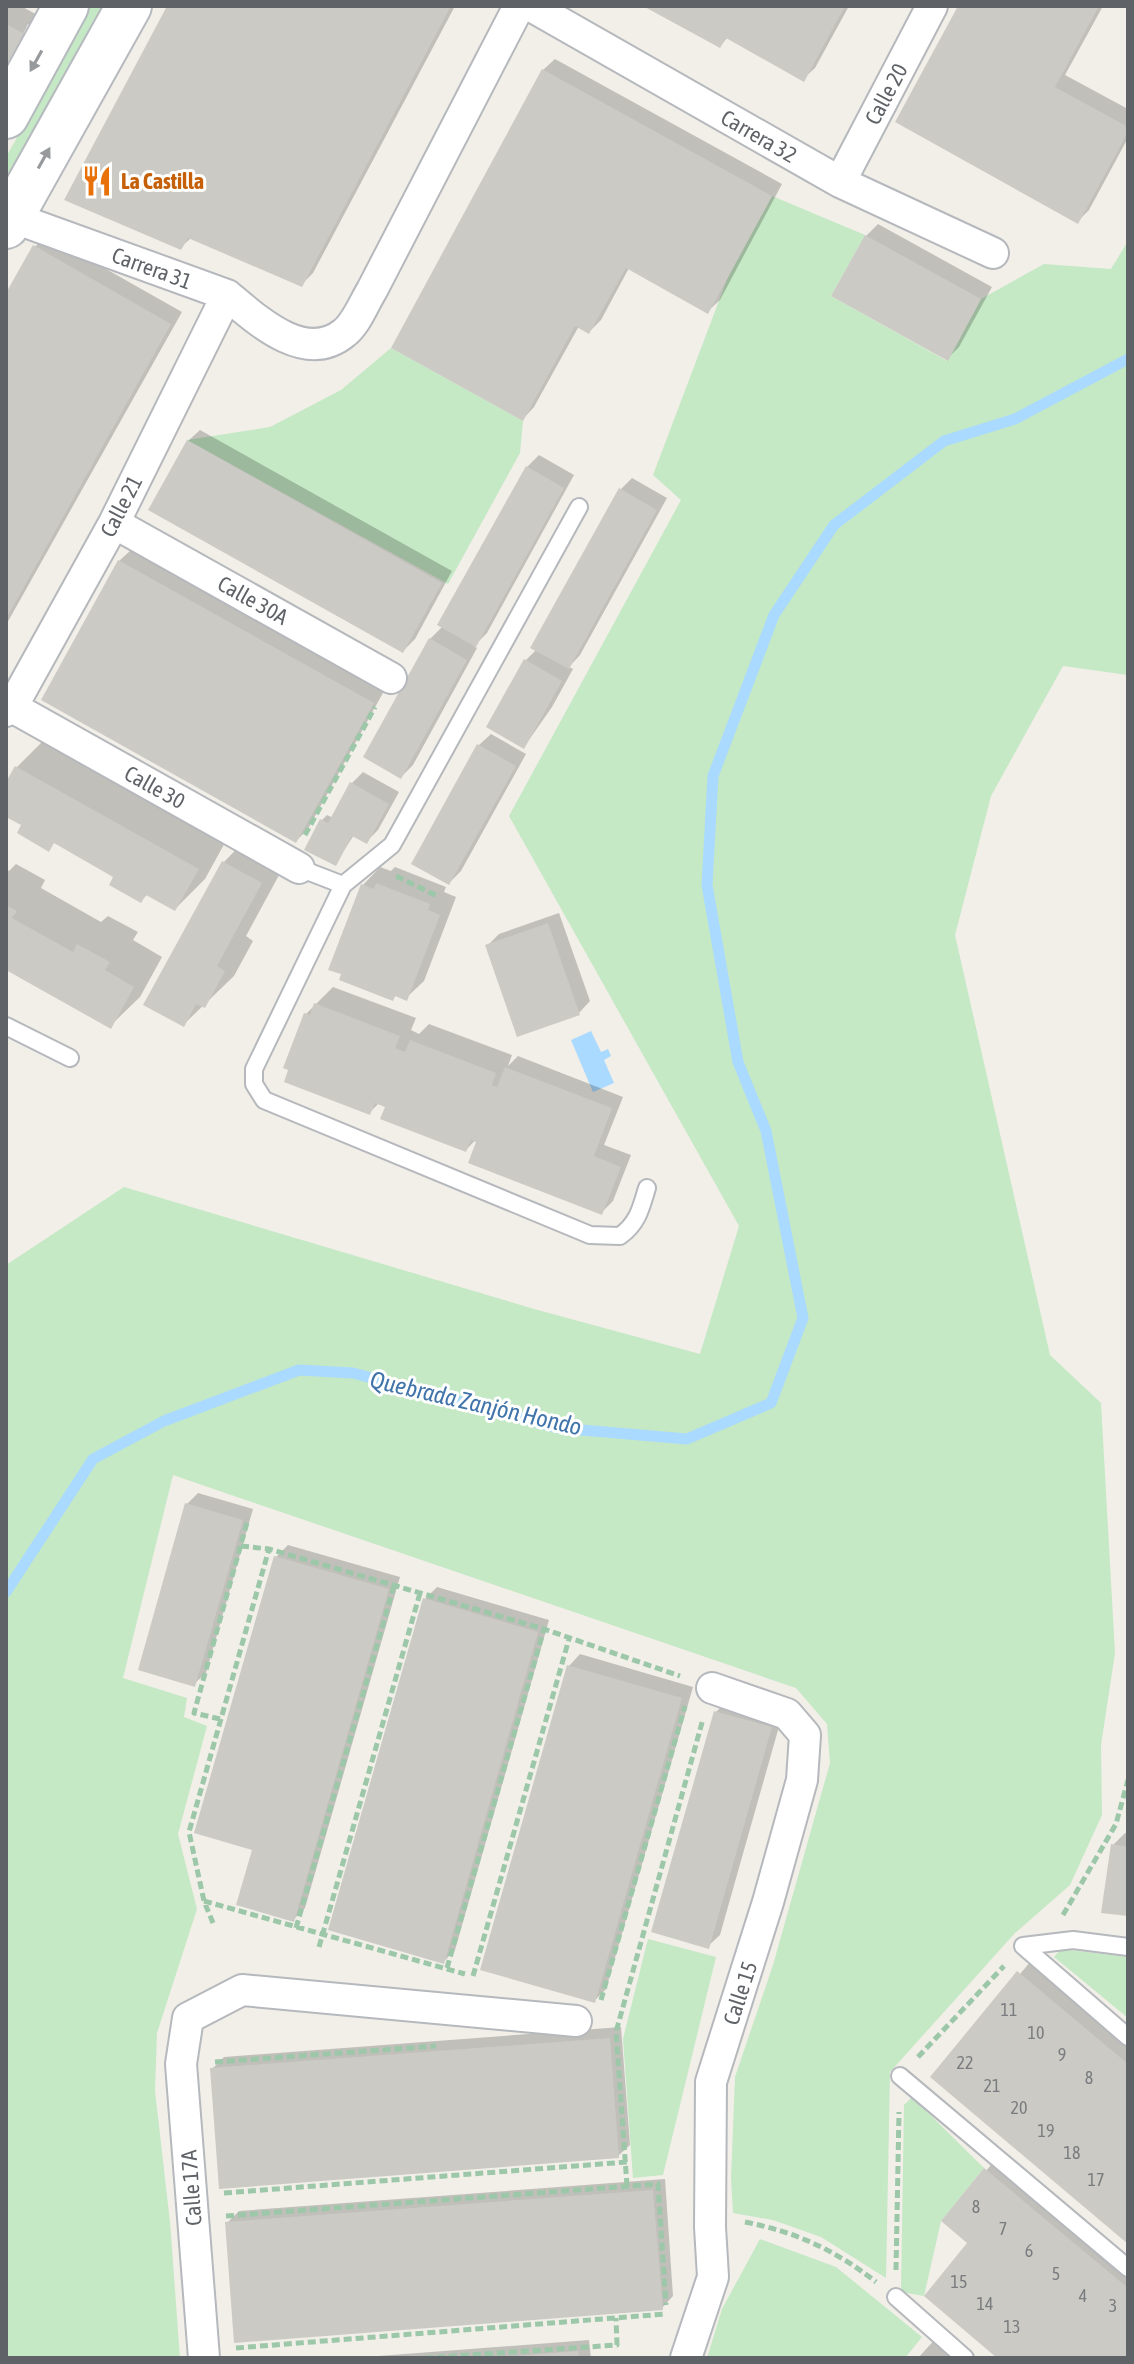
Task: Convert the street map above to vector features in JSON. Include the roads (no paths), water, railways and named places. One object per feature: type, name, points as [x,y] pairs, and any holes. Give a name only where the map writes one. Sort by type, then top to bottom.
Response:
[{"type":"main road","points":[[6,116],[66,6]]},
{"type":"main road","points":[[7,220],[129,6]]},
{"type":"street","name":"Carrera 31","points":[[7,220],[227,295],[288,340],[321,344],[345,333],[372,290],[519,6]]},
{"type":"street","name":"Carrera 32","points":[[531,6],[840,182],[993,253]]},
{"type":"street","name":"Calle 20","points":[[840,182],[932,6]]},
{"type":"street","name":"Calle 21","points":[[9,709],[114,523],[227,295]]},
{"type":"street","name":"Calle 30A","points":[[114,523],[391,678]]},
{"type":"street","name":"Calle 30","points":[[9,709],[294,865]]},
{"type":"street","name":"Calle 15","points":[[686,2358],[713,2277],[710,2227],[711,2082],[768,1902],[802,1780],[805,1735],[787,1714],[702,1684]]},
{"type":"street","name":"Calle 17A","points":[[204,2354],[181,2064],[188,2018],[242,1990],[592,2022]]},
{"type":"lane","points":[[579,507],[392,845],[343,885],[254,1069],[254,1084],[264,1100],[590,1235],[620,1236],[630,1228],[638,1219],[647,1188]]},
{"type":"lane","points":[[294,865],[343,885]]},
{"type":"lane","points":[[6,1026],[70,1058]]},
{"type":"lane","points":[[1128,1947],[1073,1940],[1023,1946],[1128,2037]]},
{"type":"lane","points":[[900,2076],[1128,2268]]},
{"type":"lane","points":[[896,2297],[965,2358]]},
{"type":"water","points":[[591,1031],[601,1052],[608,1049],[611,1056],[604,1060],[614,1083],[593,1092],[571,1040]]},
{"type":"waterway","name":"Quebrada Zanjón Hondo","points":[[6,1592],[93,1459],[164,1421],[299,1370],[353,1373],[558,1428],[687,1439],[771,1403],[803,1318],[766,1131],[738,1062],[707,885],[713,776],[774,615],[834,525],[944,441],[1015,419],[1128,359]]},
{"type":"place","name":"La Castilla","points":[[97,181]]}]
